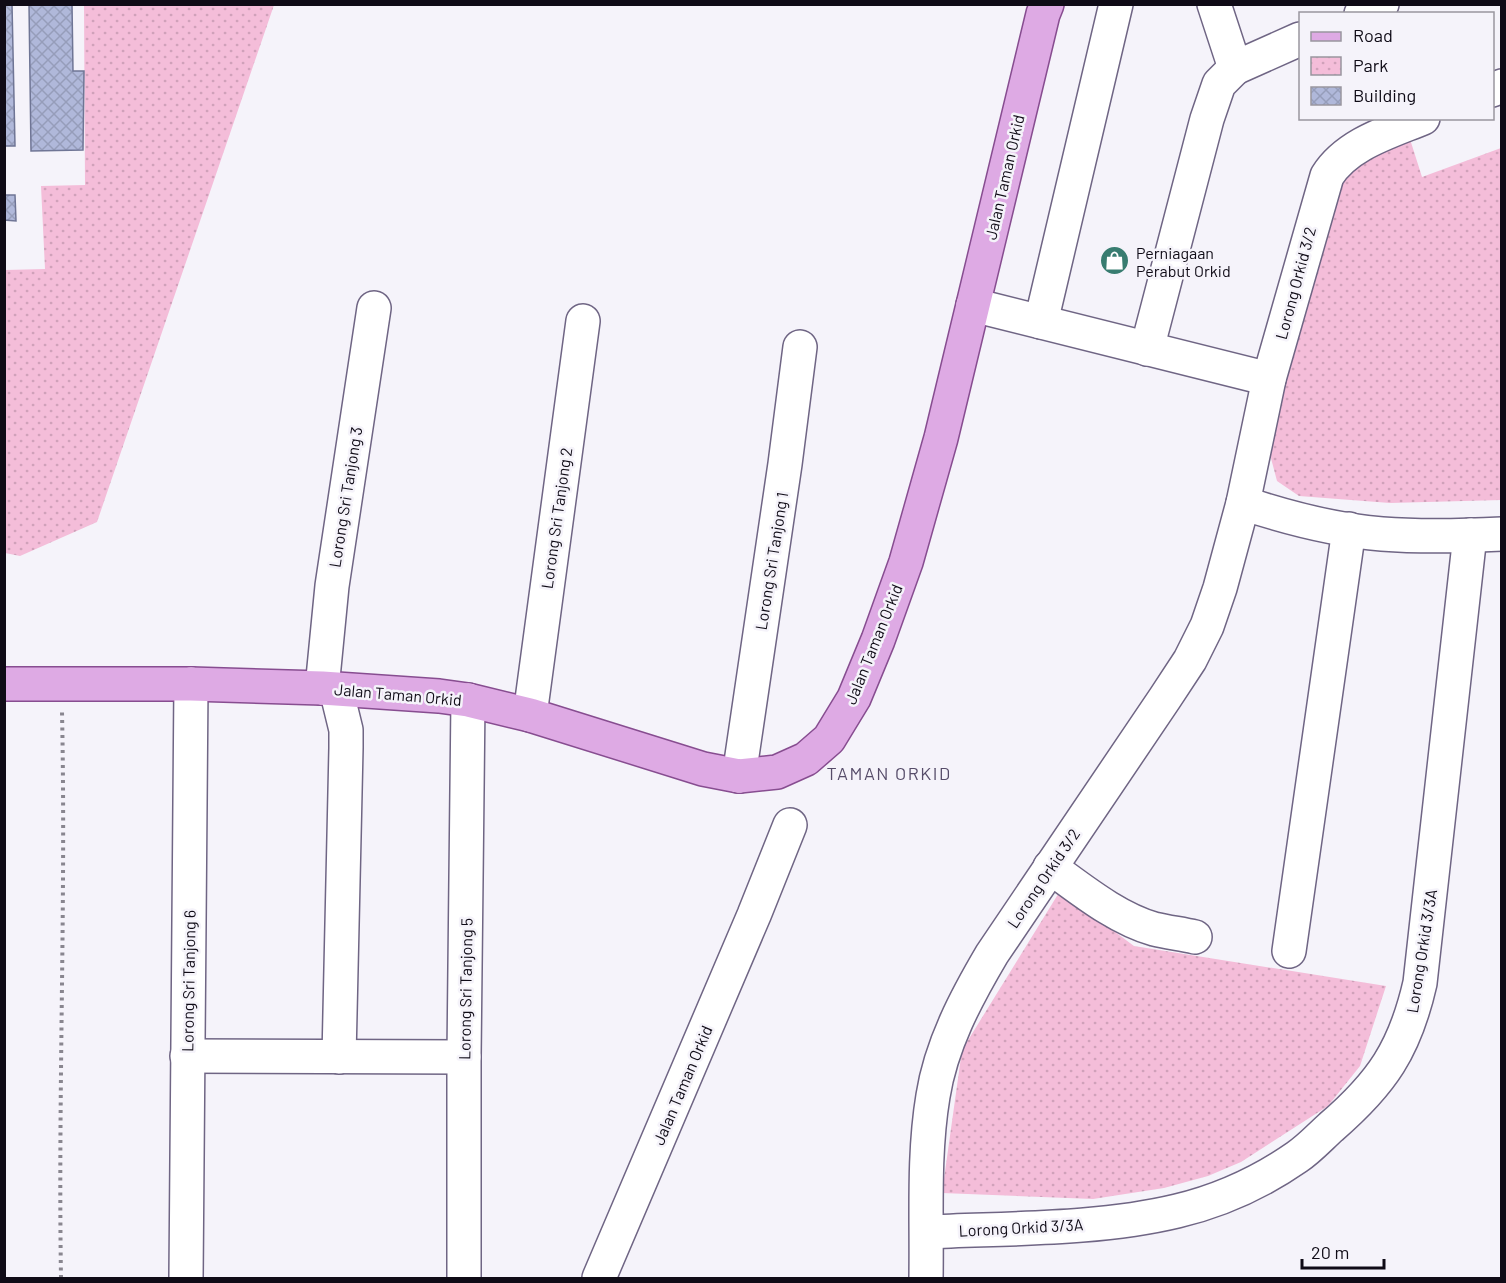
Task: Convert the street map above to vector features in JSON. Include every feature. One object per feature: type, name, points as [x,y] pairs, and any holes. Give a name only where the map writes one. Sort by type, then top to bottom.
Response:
[{"type":"main road","name":"Jalan Taman Orkid","points":[[4,684],[191,684],[329,688],[428,695],[468,700],[530,715],[703,770],[739,776],[777,772],[806,759],[829,739],[854,698],[906,562],[941,438],[1047,4]]},
{"type":"street","points":[[1041,322],[1116,4]]},
{"type":"street","points":[[1214,4],[1235,68]]},
{"type":"street","points":[[1365,12],[1382,4]]},
{"type":"street","points":[[1147,348],[1207,119],[1219,84],[1235,68],[1299,39]]},
{"type":"street","name":"Lorong Orkid 3/2","points":[[926,1278],[929,1127],[933,1095],[949,1039],[976,981],[992,954],[1190,660],[1207,626],[1220,588],[1243,503],[1269,379],[1327,176],[1346,154],[1418,120]]},
{"type":"street","points":[[973,305],[1269,379]]},
{"type":"street","name":"Lorong Sri Tanjong 3","points":[[339,1057],[346,748],[345,730],[329,688],[332,586],[374,308]]},
{"type":"street","name":"Lorong Sri Tanjong 2","points":[[530,715],[583,321]]},
{"type":"street","name":"Lorong Sri Tanjong 1","points":[[739,776],[800,347]]},
{"type":"street","points":[[1243,503],[1286,517],[1382,534],[1486,535]]},
{"type":"street","points":[[1289,951],[1349,529]]},
{"type":"street","name":"Lorong Orkid 3/3A","points":[[927,1232],[1118,1221],[1177,1211],[1216,1199],[1255,1182],[1298,1156],[1359,1104],[1379,1079],[1402,1041],[1413,1016],[1420,983],[1486,535]]},
{"type":"street","name":"Lorong Sri Tanjong 6","points":[[186,1278],[191,684]]},
{"type":"street","name":"Lorong Sri Tanjong 5","points":[[464,1278],[468,700]]},
{"type":"street","name":"Jalan Taman Orkid","points":[[599,1278],[745,937],[790,825]]},
{"type":"street","points":[[1050,867],[1085,893],[1122,915],[1152,928],[1195,937]]},
{"type":"street","points":[[187,1056],[464,1057]]},
{"type":"path","points":[[61,1278],[64,827],[62,684]]},
{"type":"green space","points":[[84,5],[274,5],[97,522],[20,556],[5,553],[5,270],[45,269],[41,186],[85,185]]},
{"type":"green space","points":[[1409,136],[1422,177],[1501,148],[1501,500],[1390,503],[1299,496],[1277,481],[1268,447],[1332,186],[1355,158]]},
{"type":"green space","points":[[1060,891],[1134,946],[1386,986],[1360,1066],[1328,1106],[1241,1162],[1208,1176],[1164,1188],[1093,1199],[942,1193],[962,1050]]},
{"type":"building","points":[[4,4],[12,4],[15,146],[4,146]]},
{"type":"building","points":[[29,4],[72,4],[73,71],[84,71],[83,150],[31,151]]},
{"type":"building","points":[[4,195],[15,195],[16,221],[4,220]]},
{"type":"place","name":"Perniagaan Perabut Orkid","points":[[1115,261]]},
{"type":"district","name":"TAMAN ORKID","points":[[889,773]]}]
